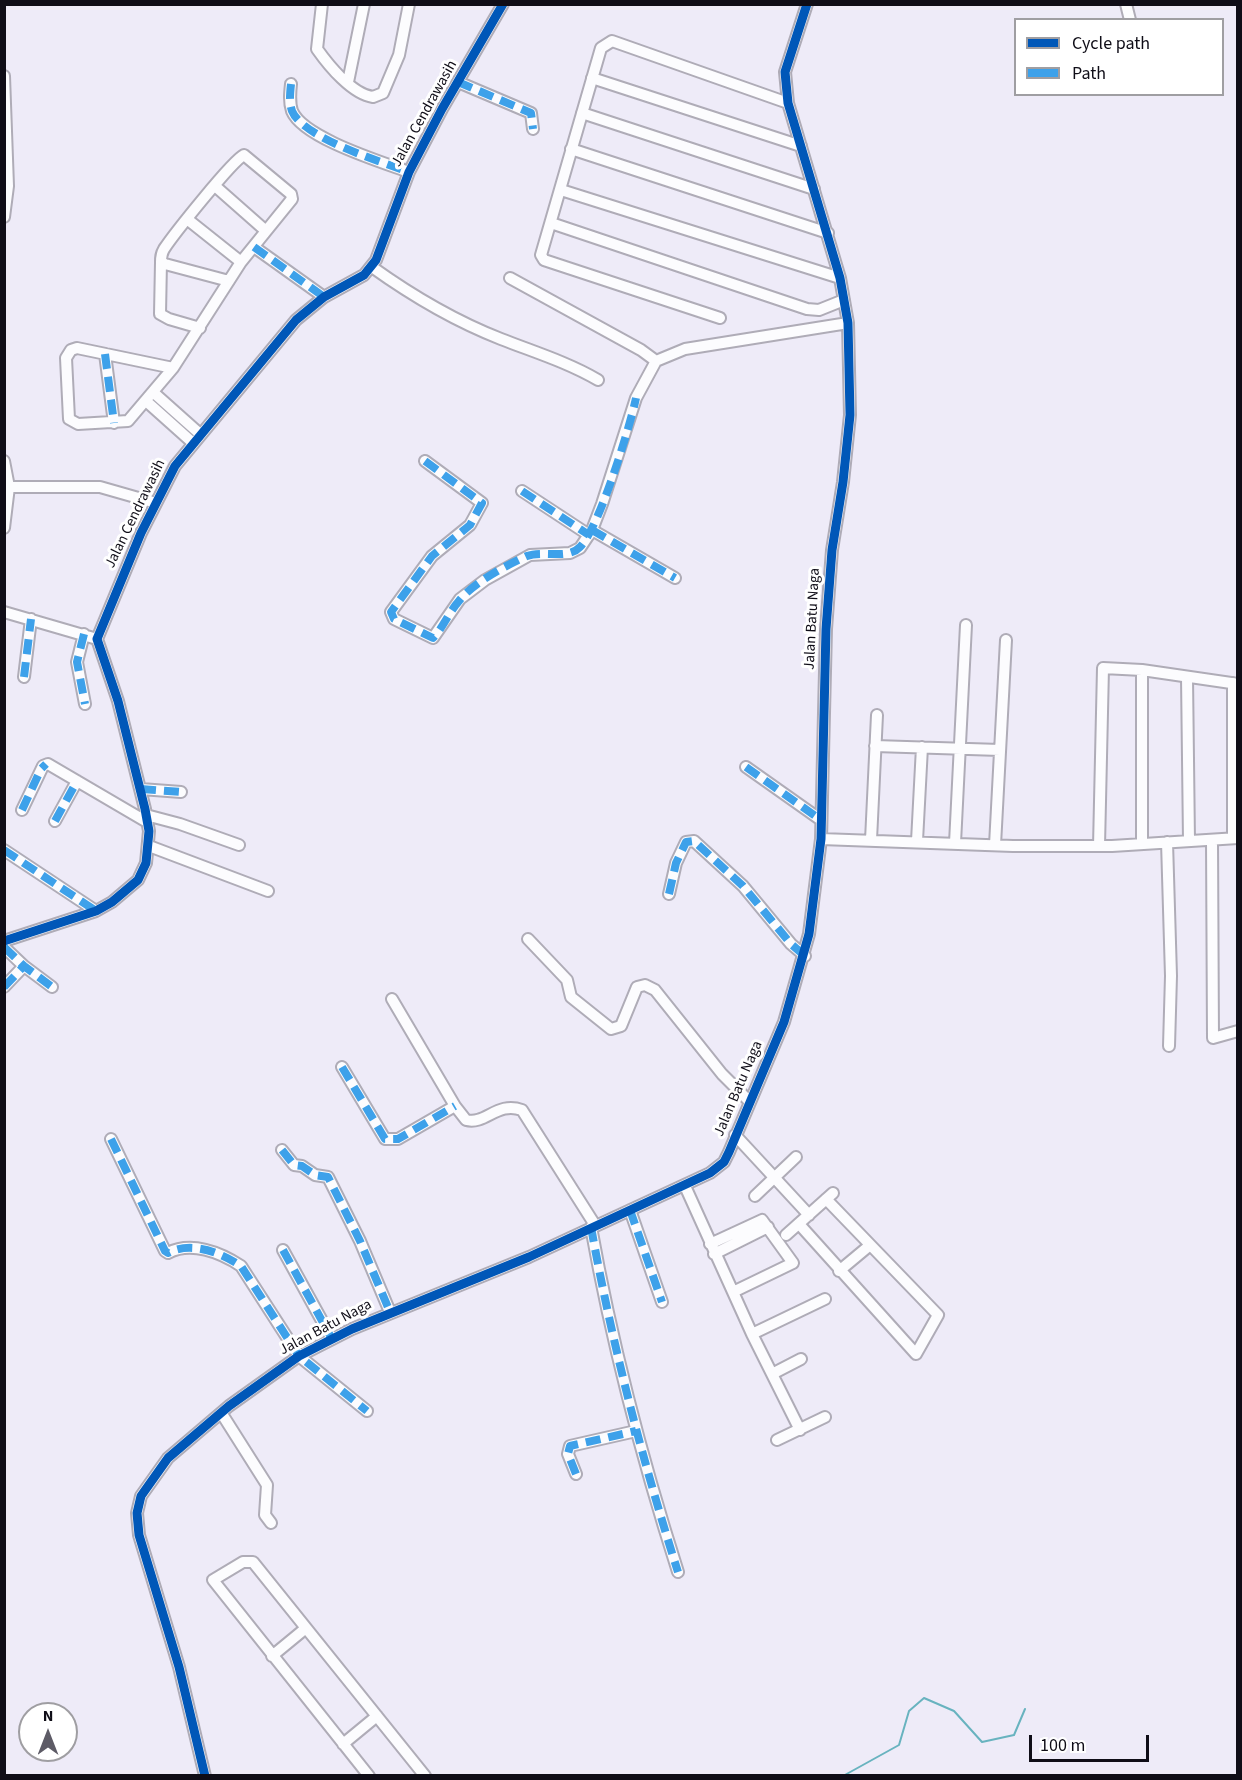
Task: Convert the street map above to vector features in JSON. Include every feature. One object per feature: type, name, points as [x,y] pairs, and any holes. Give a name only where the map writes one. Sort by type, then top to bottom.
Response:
[{"type":"street","points":[[322,4],[317,49],[348,82],[369,97],[377,97],[383,93],[399,55],[409,4]]},
{"type":"street","points":[[348,82],[364,4]]},
{"type":"street","name":"Jalan Cendrawasih","points":[[97,639],[156,503],[175,466],[296,320],[324,297],[347,286],[372,267],[383,247],[409,172],[503,4]]},
{"type":"street","name":"Jalan Batu Naga","points":[[205,1776],[179,1667],[140,1535],[137,1513],[141,1496],[168,1458],[229,1406],[299,1356],[390,1312],[529,1257],[685,1186],[719,1166],[726,1158],[784,1022],[805,956],[821,838],[825,629],[832,550],[845,471],[850,415],[848,323],[840,278],[788,103],[785,72],[807,4]]},
{"type":"street","points":[[720,318],[544,260],[541,249],[561,190],[601,48],[612,41],[788,103]]},
{"type":"street","points":[[4,76],[8,186],[4,217]]},
{"type":"street","points":[[592,78],[801,146]]},
{"type":"street","points":[[458,82],[531,113],[533,129]]},
{"type":"street","points":[[291,84],[292,112],[304,125],[344,148],[409,172]]},
{"type":"street","points":[[582,113],[814,189]]},
{"type":"street","points":[[571,149],[828,233]]},
{"type":"street","points":[[173,368],[77,348],[68,353],[69,419],[78,424],[128,421],[173,368],[200,328],[241,262],[292,199],[291,194],[244,155],[215,186],[164,249],[161,262],[160,314],[200,328]]},
{"type":"street","points":[[215,186],[266,231]]},
{"type":"street","points":[[561,190],[840,278]]},
{"type":"street","points":[[188,219],[241,262]]},
{"type":"street","points":[[551,223],[807,309],[819,310],[844,300]]},
{"type":"street","points":[[254,247],[324,297]]},
{"type":"street","points":[[161,262],[228,281]]},
{"type":"street","points":[[372,267],[399,286],[480,330],[564,362],[598,380]]},
{"type":"street","points":[[510,278],[656,361]]},
{"type":"street","points":[[425,461],[485,499],[470,525],[432,556],[392,609],[392,618],[434,638],[456,604],[472,588],[530,555],[576,550],[590,532],[636,399],[656,361],[685,349],[848,323]]},
{"type":"street","points":[[105,354],[114,423]]},
{"type":"street","points":[[150,397],[197,439]]},
{"type":"street","points":[[4,461],[7,487],[4,528]]},
{"type":"street","points":[[7,487],[100,487],[156,503]]},
{"type":"street","points":[[522,490],[590,532],[675,578]]},
{"type":"street","points":[[4,612],[97,639],[118,700],[141,789],[149,846],[146,863],[138,880],[124,894],[96,910],[4,941]]},
{"type":"street","points":[[24,677],[31,619]]},
{"type":"street","points":[[955,843],[966,625]]},
{"type":"street","points":[[84,634],[77,662],[85,704]]},
{"type":"street","points":[[995,845],[1006,640]]},
{"type":"street","points":[[821,838],[995,845],[1099,846],[1235,838],[1235,683],[1142,670],[1102,668],[1099,846]]},
{"type":"street","points":[[1142,670],[1142,844]]},
{"type":"street","points":[[1187,677],[1189,841]]},
{"type":"street","points":[[871,840],[877,715]]},
{"type":"street","points":[[875,746],[1000,750]]},
{"type":"street","points":[[917,841],[922,747]]},
{"type":"street","points":[[22,810],[44,765],[49,764],[146,819],[180,824],[239,845]]},
{"type":"street","points":[[746,767],[821,820]]},
{"type":"street","points":[[56,821],[77,780]]},
{"type":"street","points":[[141,789],[181,792]]},
{"type":"street","points":[[1212,840],[1213,1038],[1238,1031]]},
{"type":"street","points":[[669,894],[676,863],[686,842],[694,841],[743,886],[791,944],[805,956]]},
{"type":"street","points":[[1167,842],[1171,976],[1169,1046]]},
{"type":"street","points":[[149,846],[268,891]]},
{"type":"street","points":[[5,852],[96,910]]},
{"type":"street","points":[[528,939],[567,980],[571,997],[611,1029],[621,1026],[637,987],[645,985],[655,990],[722,1074],[749,1101]]},
{"type":"street","points":[[4,947],[52,987]]},
{"type":"street","points":[[4,987],[24,966]]},
{"type":"street","points":[[392,999],[455,1106],[466,1120],[471,1122],[506,1106],[522,1110],[593,1226],[602,1292],[636,1431],[678,1572]]},
{"type":"street","points":[[342,1067],[386,1139],[391,1141],[455,1106]]},
{"type":"street","points":[[735,1136],[776,1176],[809,1215]]},
{"type":"street","points":[[111,1139],[165,1251],[168,1253],[190,1246],[228,1257],[241,1266],[299,1356],[367,1411]]},
{"type":"street","points":[[282,1150],[294,1165],[302,1166],[315,1175],[328,1177],[360,1241],[390,1312]]},
{"type":"street","points":[[755,1196],[796,1157]]},
{"type":"street","points":[[685,1186],[752,1334],[800,1430]]},
{"type":"street","points":[[786,1235],[829,1196],[869,1246],[938,1315],[916,1354],[799,1224]]},
{"type":"street","points":[[630,1210],[662,1302]]},
{"type":"street","points":[[712,1249],[761,1220],[793,1266],[733,1292]]},
{"type":"street","points":[[839,1271],[869,1246]]},
{"type":"street","points":[[283,1250],[332,1339]]},
{"type":"street","points":[[752,1334],[825,1299]]},
{"type":"street","points":[[772,1374],[801,1359]]},
{"type":"street","points":[[222,1414],[267,1485],[265,1515],[271,1523]]},
{"type":"street","points":[[777,1440],[825,1418]]},
{"type":"street","points":[[576,1474],[568,1454],[570,1446],[636,1431]]},
{"type":"street","points":[[369,1776],[213,1580],[250,1560],[425,1776]]},
{"type":"street","points":[[273,1656],[306,1628]]},
{"type":"street","points":[[343,1744],[376,1716]]},
{"type":"waterway","points":[[843,1776],[899,1745],[909,1711],[924,1698],[954,1711],[982,1742],[1014,1735],[1025,1709]]},
{"type":"marked path","points":[[458,82],[531,113],[533,129]]},
{"type":"marked path","points":[[291,84],[292,111],[299,121],[311,131],[344,148],[409,172]]},
{"type":"marked path","points":[[254,247],[324,297]]},
{"type":"marked path","points":[[105,354],[114,423]]},
{"type":"marked path","points":[[425,461],[482,503],[470,525],[432,556],[391,612],[394,619],[433,638],[455,605],[473,587],[490,575],[533,554],[569,553],[580,547],[588,536],[604,499],[621,453],[636,398]]},
{"type":"marked path","points":[[522,491],[589,535]]},
{"type":"marked path","points":[[592,530],[675,578]]},
{"type":"marked path","points":[[24,677],[31,619]]},
{"type":"marked path","points":[[84,634],[77,662],[85,704]]},
{"type":"marked path","points":[[22,810],[41,769],[46,764]]},
{"type":"marked path","points":[[746,767],[821,820]]},
{"type":"marked path","points":[[55,821],[77,781]]},
{"type":"marked path","points":[[141,789],[181,792]]},
{"type":"marked path","points":[[669,894],[676,863],[686,842],[694,841],[743,886],[791,944],[805,956]]},
{"type":"marked path","points":[[4,850],[96,911]]},
{"type":"marked path","points":[[4,947],[52,987]]},
{"type":"marked path","points":[[4,987],[24,966]]},
{"type":"marked path","points":[[342,1067],[385,1139],[398,1139],[455,1106]]},
{"type":"marked path","points":[[111,1139],[165,1251],[168,1253],[196,1248],[224,1256],[241,1266],[299,1356],[367,1411]]},
{"type":"marked path","points":[[282,1150],[294,1165],[302,1166],[315,1175],[328,1177],[360,1241],[390,1312]]},
{"type":"marked path","points":[[630,1210],[662,1302]]},
{"type":"marked path","points":[[591,1227],[608,1314],[629,1401],[678,1572]]},
{"type":"marked path","points":[[283,1250],[332,1339]]},
{"type":"marked path","points":[[576,1474],[568,1454],[570,1446],[636,1431]]},
{"type":"cycle path","points":[[4,941],[96,911],[112,902],[138,880],[146,863],[149,831],[118,701],[97,639],[141,533],[175,466],[296,320],[324,297],[364,275],[376,260],[409,172],[442,109],[503,4]]},
{"type":"cycle path","points":[[205,1776],[179,1667],[139,1535],[137,1513],[141,1496],[168,1458],[229,1406],[299,1356],[352,1329],[529,1257],[710,1173],[724,1162],[729,1152],[784,1022],[809,934],[821,839],[826,629],[832,550],[843,482],[850,415],[848,323],[840,278],[788,103],[785,72],[807,4]]}]
